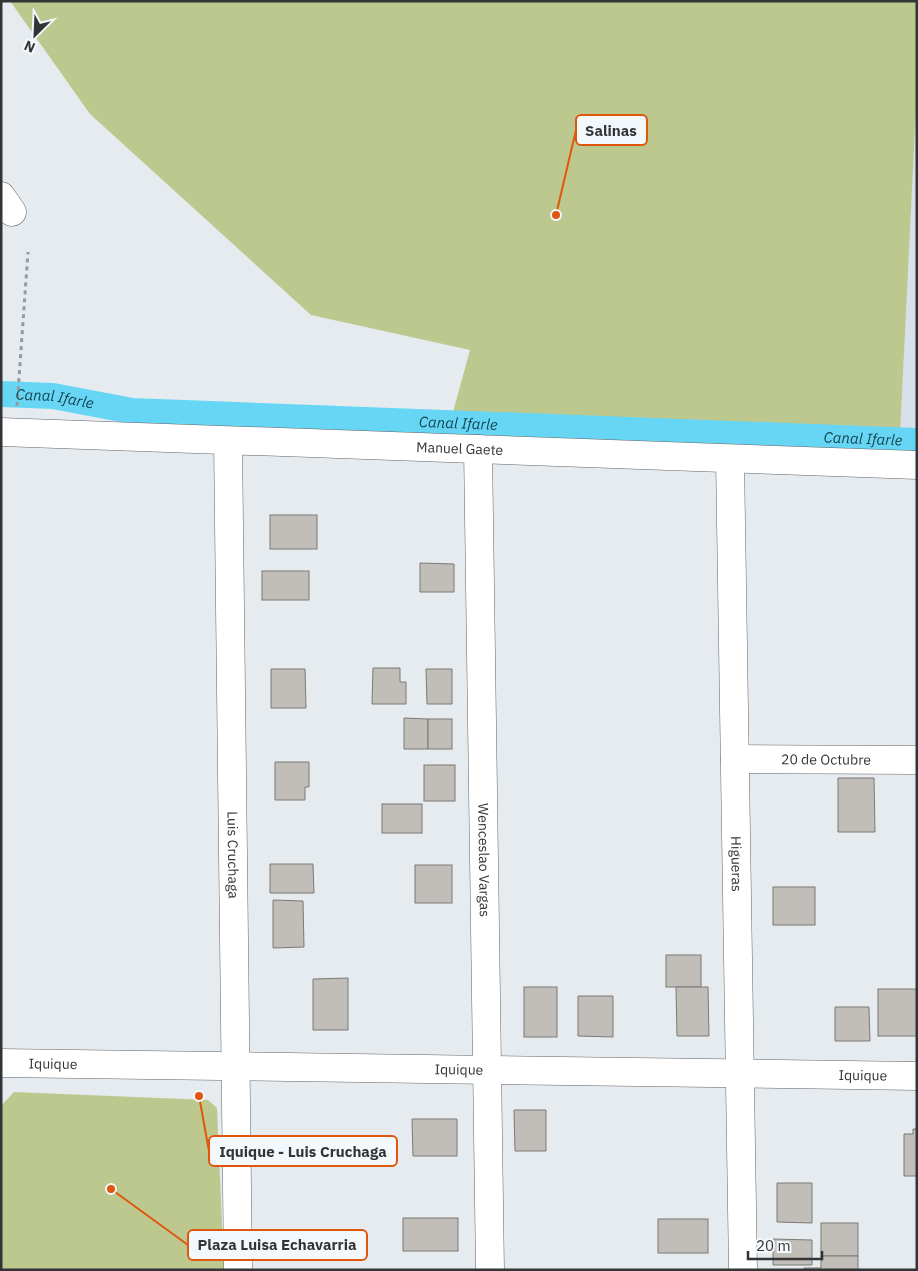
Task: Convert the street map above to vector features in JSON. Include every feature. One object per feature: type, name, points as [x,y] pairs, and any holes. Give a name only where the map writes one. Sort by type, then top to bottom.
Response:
[{"type":"street","points":[[1,432],[1,439]]},
{"type":"street","name":"Manuel Gaete","points":[[1,432],[917,465]]},
{"type":"street","name":"Luis Cruchaga","points":[[228,441],[238,1270]]},
{"type":"street","name":"Wenceslao Vargas","points":[[478,450],[490,1270]]},
{"type":"street","name":"Higueras","points":[[730,458],[742,1270]]},
{"type":"street","name":"20 de Octubre","points":[[735,758],[917,760]]},
{"type":"street","name":"Iquique","points":[[1,1064],[917,1076]]},
{"type":"path","points":[[17,406],[28,252]]},
{"type":"shaded area","points":[[917,88],[917,436],[900,435]]},
{"type":"green space","points":[[10,1],[917,1],[917,88],[900,435],[450,423],[470,350],[311,315],[90,114]]},
{"type":"green space","points":[[14,1092],[208,1100],[217,1108],[224,1270],[1,1270],[1,1106]]},
{"type":"water","points":[[16,386],[53,388],[52,405],[1,403],[1,388]]},
{"type":"building","points":[[270,515],[317,515],[317,549],[270,549]]},
{"type":"building","points":[[420,563],[454,564],[454,592],[420,592]]},
{"type":"building","points":[[262,571],[309,571],[309,600],[262,600]]},
{"type":"building","points":[[373,668],[400,668],[400,682],[406,682],[406,704],[372,704]]},
{"type":"building","points":[[271,669],[305,669],[306,708],[271,708]]},
{"type":"building","points":[[426,669],[452,669],[452,704],[427,704]]},
{"type":"building","points":[[404,718],[428,719],[428,749],[404,749]]},
{"type":"building","points":[[428,719],[452,719],[452,749],[428,749]]},
{"type":"building","points":[[275,762],[309,762],[309,787],[305,787],[305,800],[275,800]]},
{"type":"building","points":[[424,765],[455,765],[455,801],[424,801]]},
{"type":"building","points":[[838,778],[874,778],[875,832],[838,832]]},
{"type":"building","points":[[382,804],[422,804],[422,833],[382,833]]},
{"type":"building","points":[[270,864],[313,864],[314,893],[270,893]]},
{"type":"building","points":[[415,865],[452,865],[452,903],[415,903]]},
{"type":"building","points":[[773,887],[815,887],[815,925],[773,925]]},
{"type":"building","points":[[273,900],[303,901],[304,947],[273,948]]},
{"type":"building","points":[[666,955],[701,955],[701,987],[666,987]]},
{"type":"building","points":[[348,978],[348,1030],[313,1030],[313,979]]},
{"type":"building","points":[[524,987],[557,987],[557,1037],[524,1037]]},
{"type":"building","points":[[676,987],[708,987],[709,1036],[677,1036]]},
{"type":"building","points":[[878,989],[917,989],[917,1036],[878,1036]]},
{"type":"building","points":[[578,996],[613,996],[613,1037],[578,1036]]},
{"type":"building","points":[[835,1007],[869,1007],[870,1041],[835,1041]]},
{"type":"building","points":[[514,1110],[546,1110],[546,1151],[515,1151]]},
{"type":"building","points":[[412,1119],[457,1119],[457,1156],[413,1156]]},
{"type":"building","points":[[913,1129],[917,1129],[917,1176],[904,1176],[904,1134],[913,1134]]},
{"type":"building","points":[[777,1183],[812,1183],[812,1223],[777,1222]]},
{"type":"building","points":[[403,1218],[458,1218],[458,1251],[403,1251]]},
{"type":"building","points":[[658,1219],[708,1219],[708,1253],[658,1253]]},
{"type":"building","points":[[821,1223],[858,1223],[858,1256],[821,1256]]},
{"type":"building","points":[[773,1239],[812,1240],[812,1265],[773,1265]]},
{"type":"building","points":[[821,1256],[858,1256],[858,1270],[804,1270],[804,1268],[821,1268]]},
{"type":"waterway","name":"Canal Ifarle","points":[[1,394],[53,396],[132,411],[917,441]]},
{"type":"place","name":"Salinas","points":[[556,215]]},
{"type":"place","name":"Iquique - Luis Cruchaga","points":[[199,1096]]},
{"type":"place","name":"Plaza Luisa Echavarria","points":[[111,1189]]}]
